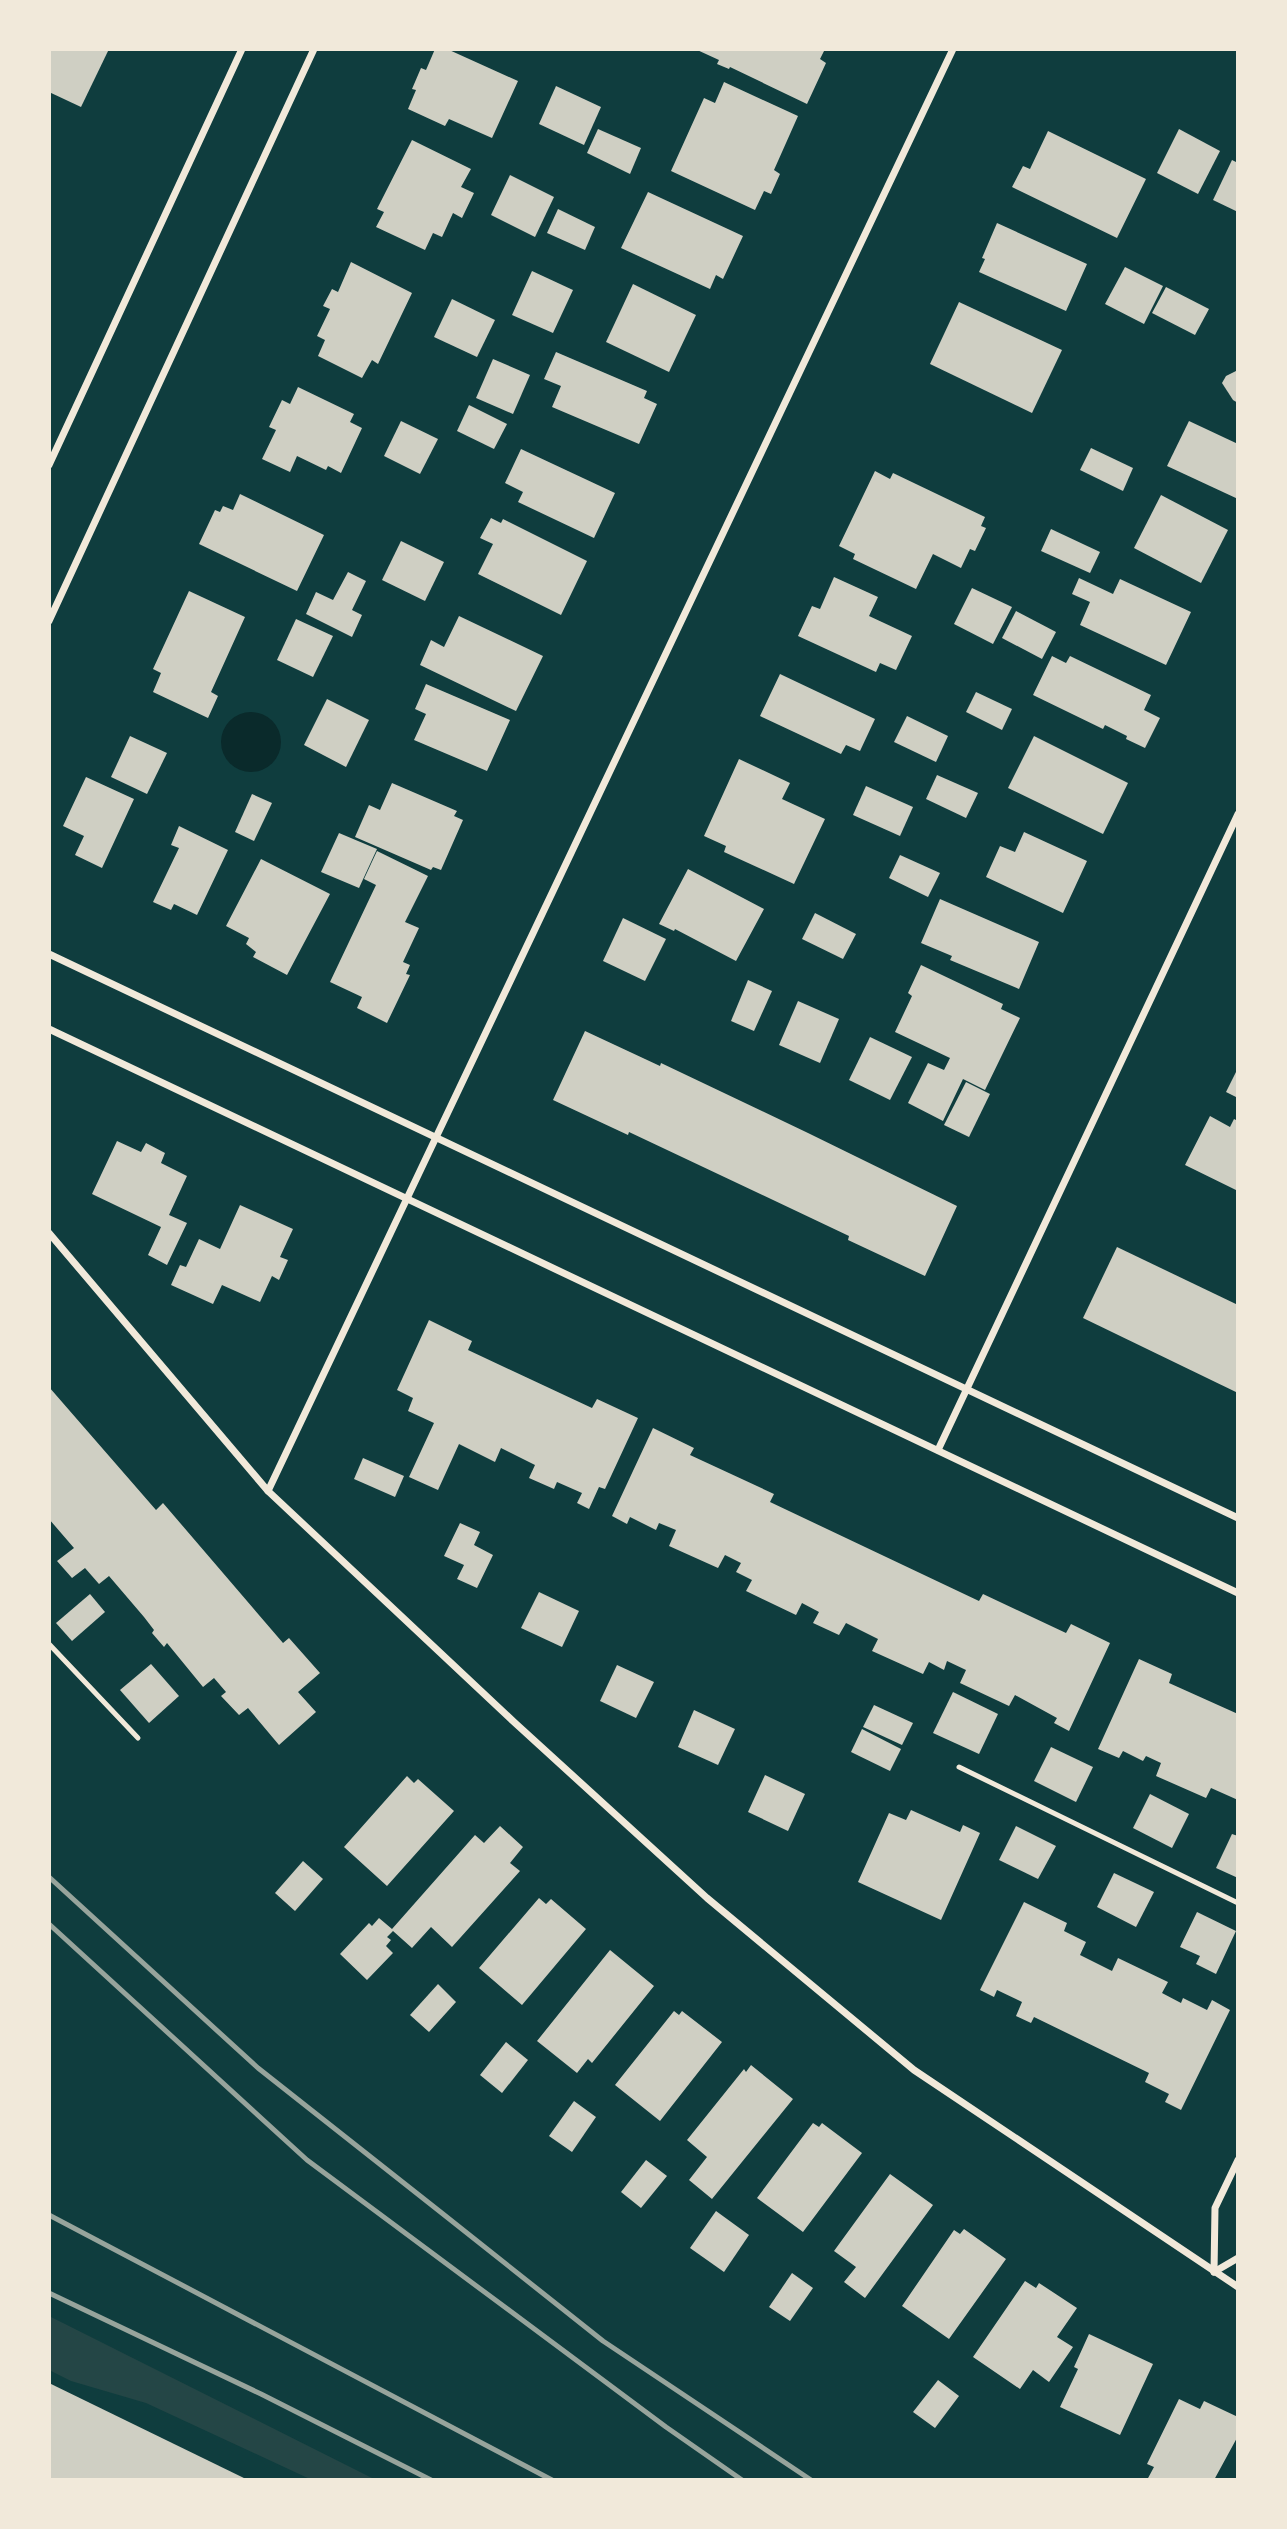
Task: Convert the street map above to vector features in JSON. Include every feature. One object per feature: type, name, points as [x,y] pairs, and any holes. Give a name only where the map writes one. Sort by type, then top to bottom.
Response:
[{"type":"street","points":[[49,465],[242,49]]},
{"type":"street","points":[[49,621],[314,49]]},
{"type":"street","points":[[268,1491],[953,49]]},
{"type":"street","points":[[938,1450],[1238,814]]},
{"type":"street","points":[[49,954],[1238,1518]]},
{"type":"street","points":[[49,1029],[1238,1593]]},
{"type":"street","points":[[49,1233],[268,1491],[514,1722],[707,1898],[914,2070],[1238,2287]]},
{"type":"street","points":[[1214,2272],[1215,2208],[1238,2160]]},
{"type":"street","points":[[1214,2272],[1238,2258]]},
{"type":"lane","points":[[49,1644],[138,1738]]},
{"type":"lane","points":[[959,1768],[1238,1903]]},
{"type":"shaded area","points":[[251,712],[268,717],[276,725],[281,742],[276,759],[268,767],[251,772],[234,767],[226,759],[221,742],[226,725],[234,717]]},
{"type":"shaded area","points":[[49,2316],[376,2480],[312,2480],[146,2403],[71,2381],[49,2370]]},
{"type":"building","points":[[49,49],[109,49],[81,107],[49,92]]},
{"type":"building","points":[[435,49],[447,49],[518,81],[492,138],[449,119],[445,126],[408,109],[416,90],[412,89],[421,68],[426,70]]},
{"type":"building","points":[[695,49],[825,49],[820,59],[826,63],[807,104],[730,67],[729,69],[717,64],[719,60]]},
{"type":"building","points":[[724,82],[798,116],[774,170],[780,174],[771,194],[764,191],[755,210],[671,171],[704,98],[715,103]]},
{"type":"building","points":[[556,86],[601,107],[584,145],[539,124]]},
{"type":"building","points":[[598,129],[641,148],[630,174],[587,153]]},
{"type":"building","points":[[1179,129],[1220,151],[1198,194],[1157,173]]},
{"type":"building","points":[[1048,131],[1146,179],[1117,238],[1012,187],[1023,166],[1030,169]]},
{"type":"building","points":[[412,140],[471,169],[461,187],[474,193],[462,218],[453,213],[442,237],[433,233],[425,250],[376,227],[384,212],[377,209]]},
{"type":"building","points":[[1232,160],[1238,163],[1238,212],[1213,200]]},
{"type":"building","points":[[510,175],[554,197],[535,237],[491,215]]},
{"type":"building","points":[[648,192],[743,236],[723,279],[716,275],[710,289],[621,248]]},
{"type":"building","points":[[558,209],[595,227],[585,250],[547,233]]},
{"type":"building","points":[[997,223],[1087,264],[1066,311],[979,272]]},
{"type":"building","points":[[351,262],[412,293],[378,364],[372,360],[362,378],[318,356],[325,340],[317,336],[330,309],[323,306],[332,289],[338,292]]},
{"type":"building","points":[[1125,267],[1163,286],[1144,324],[1105,304]]},
{"type":"building","points":[[532,271],[573,290],[553,333],[512,315]]},
{"type":"building","points":[[633,284],[696,315],[669,372],[606,342]]},
{"type":"building","points":[[1166,287],[1209,309],[1195,335],[1152,313]]},
{"type":"building","points":[[452,299],[495,320],[477,357],[434,337]]},
{"type":"building","points":[[959,302],[1062,350],[1032,413],[930,364]]},
{"type":"building","points":[[556,352],[647,391],[644,398],[657,404],[639,444],[552,407],[561,386],[544,379]]},
{"type":"building","points":[[493,359],[530,375],[513,414],[476,398]]},
{"type":"building","points":[[1238,370],[1238,403],[1222,383],[1226,376]]},
{"type":"building","points":[[298,387],[354,414],[350,422],[362,428],[341,473],[328,466],[326,470],[297,456],[290,472],[262,459],[276,430],[269,427],[282,400],[290,404]]},
{"type":"building","points":[[469,405],[507,424],[494,449],[457,431]]},
{"type":"building","points":[[401,421],[438,439],[420,474],[384,456]]},
{"type":"building","points":[[1189,421],[1238,444],[1238,499],[1167,466]]},
{"type":"building","points":[[1091,448],[1133,468],[1123,491],[1080,470]]},
{"type":"building","points":[[521,449],[615,493],[594,538],[518,502],[523,492],[505,483]]},
{"type":"building","points":[[875,471],[890,479],[893,473],[985,517],[981,526],[986,528],[975,551],[970,549],[961,568],[933,554],[916,589],[853,559],[855,554],[839,546]]},
{"type":"building","points":[[240,494],[324,535],[297,591],[199,544],[215,510],[220,512],[223,506],[233,510]]},
{"type":"building","points":[[1161,495],[1228,530],[1201,583],[1134,548]]},
{"type":"building","points":[[491,518],[501,523],[503,519],[587,561],[561,615],[478,574],[493,544],[480,538]]},
{"type":"building","points":[[1051,529],[1100,552],[1090,573],[1041,551]]},
{"type":"building","points":[[401,541],[444,562],[425,601],[382,580]]},
{"type":"building","points":[[348,572],[366,581],[352,610],[362,615],[352,637],[306,614],[316,592],[333,600]]},
{"type":"building","points":[[834,577],[878,597],[869,616],[912,636],[896,670],[880,663],[876,672],[798,636],[812,606],[820,609]]},
{"type":"building","points":[[1079,578],[1113,594],[1120,579],[1191,612],[1166,665],[1080,625],[1090,602],[1072,594]]},
{"type":"building","points":[[972,588],[1012,607],[993,644],[954,624]]},
{"type":"building","points":[[189,591],[245,617],[211,692],[218,696],[208,718],[153,692],[161,673],[153,669]]},
{"type":"building","points":[[1016,611],[1056,632],[1042,659],[1002,638]]},
{"type":"building","points":[[459,616],[543,656],[516,711],[420,665],[431,640],[444,647]]},
{"type":"building","points":[[296,619],[333,636],[313,677],[277,660]]},
{"type":"building","points":[[1052,656],[1066,663],[1070,656],[1151,695],[1144,710],[1160,718],[1145,748],[1105,725],[1103,729],[1033,695]]},
{"type":"building","points":[[780,674],[875,719],[860,751],[846,745],[841,754],[760,716]]},
{"type":"building","points":[[426,684],[510,720],[487,771],[414,740],[426,714],[415,709]]},
{"type":"building","points":[[976,692],[1012,709],[1002,730],[966,712]]},
{"type":"building","points":[[327,699],[369,720],[346,767],[304,745]]},
{"type":"building","points":[[907,716],[948,736],[936,762],[894,742]]},
{"type":"building","points":[[130,736],[167,753],[147,794],[111,777]]},
{"type":"building","points":[[1034,736],[1128,783],[1103,834],[1008,788]]},
{"type":"building","points":[[739,759],[790,783],[782,799],[825,819],[794,884],[724,852],[726,846],[704,836]]},
{"type":"building","points":[[937,775],[978,793],[966,818],[926,799]]},
{"type":"building","points":[[86,777],[134,799],[102,868],[75,855],[84,836],[63,826]]},
{"type":"building","points":[[392,783],[457,811],[454,816],[463,820],[441,870],[433,867],[431,870],[355,837],[369,805],[380,810]]},
{"type":"building","points":[[866,786],[913,807],[900,836],[853,815]]},
{"type":"building","points":[[252,794],[272,803],[254,841],[235,832]]},
{"type":"building","points":[[179,826],[228,850],[197,915],[174,904],[171,910],[153,902],[179,848],[171,845]]},
{"type":"building","points":[[1024,832],[1087,861],[1063,913],[986,877],[1000,846],[1015,852]]},
{"type":"building","points":[[339,833],[377,849],[359,888],[321,872]]},
{"type":"building","points":[[377,851],[428,876],[405,922],[419,928],[403,962],[410,965],[406,974],[410,975],[387,1023],[357,1008],[362,997],[330,982],[376,885],[364,879]]},
{"type":"building","points":[[900,855],[940,873],[928,897],[889,878]]},
{"type":"building","points":[[261,859],[330,894],[287,975],[253,957],[256,952],[246,944],[249,938],[226,926]]},
{"type":"building","points":[[688,869],[764,909],[736,961],[675,929],[674,931],[659,924]]},
{"type":"building","points":[[940,899],[1039,942],[1019,989],[950,960],[952,956],[921,943]]},
{"type":"building","points":[[815,913],[856,934],[843,959],[802,939]]},
{"type":"building","points":[[623,918],[666,939],[645,981],[603,961]]},
{"type":"building","points":[[921,965],[1003,1004],[1001,1009],[1020,1018],[985,1090],[963,1079],[943,1121],[908,1103],[928,1063],[944,1070],[950,1058],[895,1032],[912,996],[908,993]]},
{"type":"building","points":[[748,980],[772,991],[754,1031],[731,1021]]},
{"type":"building","points":[[798,1001],[839,1019],[820,1063],[779,1045]]},
{"type":"building","points":[[585,1031],[660,1066],[661,1063],[957,1206],[925,1276],[848,1240],[849,1236],[629,1132],[628,1135],[553,1100]]},
{"type":"building","points":[[870,1037],[912,1057],[890,1100],[849,1080]]},
{"type":"building","points":[[1238,1068],[1238,1098],[1226,1092]]},
{"type":"building","points":[[966,1082],[990,1094],[969,1137],[944,1125]]},
{"type":"building","points":[[1210,1116],[1230,1127],[1234,1119],[1238,1121],[1238,1191],[1185,1165]]},
{"type":"building","points":[[117,1141],[141,1152],[146,1143],[165,1153],[161,1163],[187,1176],[169,1215],[187,1223],[167,1265],[148,1255],[161,1227],[92,1194]]},
{"type":"building","points":[[240,1205],[293,1229],[280,1257],[288,1260],[279,1280],[272,1276],[260,1302],[222,1285],[213,1304],[171,1285],[180,1265],[186,1267],[199,1239],[220,1249]]},
{"type":"building","points":[[1117,1247],[1238,1305],[1238,1393],[1083,1318]]},
{"type":"building","points":[[429,1320],[472,1341],[468,1350],[592,1408],[597,1399],[638,1418],[605,1489],[599,1487],[589,1509],[577,1503],[582,1493],[557,1482],[554,1489],[529,1478],[535,1465],[501,1448],[495,1462],[459,1444],[438,1490],[409,1477],[434,1423],[408,1411],[413,1398],[397,1390]]},
{"type":"building","points":[[49,1387],[156,1510],[163,1503],[283,1643],[289,1638],[320,1673],[298,1692],[316,1712],[279,1745],[248,1708],[239,1715],[221,1696],[226,1692],[214,1678],[203,1687],[167,1643],[164,1647],[152,1633],[154,1630],[109,1576],[99,1584],[85,1568],[72,1578],[57,1561],[74,1548],[49,1519]]},
{"type":"building","points":[[653,1428],[694,1448],[690,1455],[774,1494],[770,1502],[979,1601],[983,1594],[1066,1633],[1071,1624],[1110,1643],[1069,1731],[1054,1723],[1057,1718],[1015,1695],[1009,1706],[960,1683],[966,1670],[947,1661],[944,1670],[929,1662],[923,1674],[872,1651],[878,1639],[846,1623],[839,1635],[813,1623],[819,1612],[802,1603],[796,1615],[746,1591],[752,1580],[736,1572],[741,1563],[725,1555],[718,1568],[669,1546],[676,1530],[659,1523],[656,1530],[630,1517],[627,1524],[612,1516]]},
{"type":"building","points":[[363,1458],[404,1476],[395,1497],[354,1479]]},
{"type":"building","points":[[460,1523],[480,1532],[474,1545],[493,1555],[477,1588],[457,1579],[464,1565],[444,1556]]},
{"type":"building","points":[[539,1592],[579,1611],[562,1647],[521,1628]]},
{"type":"building","points":[[90,1594],[105,1612],[72,1641],[56,1623]]},
{"type":"building","points":[[1139,1659],[1172,1674],[1169,1683],[1238,1714],[1238,1800],[1211,1788],[1206,1798],[1156,1776],[1161,1763],[1146,1756],[1143,1761],[1123,1751],[1119,1758],[1098,1749]]},
{"type":"building","points":[[151,1664],[179,1696],[149,1723],[120,1690]]},
{"type":"building","points":[[617,1665],[654,1682],[636,1718],[600,1701]]},
{"type":"building","points":[[953,1692],[998,1714],[979,1754],[933,1733]]},
{"type":"building","points":[[874,1705],[913,1723],[902,1745],[863,1727]]},
{"type":"building","points":[[694,1710],[735,1729],[718,1765],[678,1747]]},
{"type":"building","points":[[862,1729],[901,1749],[890,1771],[851,1752]]},
{"type":"building","points":[[1051,1747],[1093,1767],[1076,1802],[1034,1781]]},
{"type":"building","points":[[765,1775],[805,1794],[788,1831],[748,1812]]},
{"type":"building","points":[[407,1776],[414,1783],[418,1779],[454,1811],[387,1886],[344,1847]]},
{"type":"building","points":[[1150,1794],[1189,1814],[1172,1848],[1133,1828]]},
{"type":"building","points":[[911,1810],[960,1832],[963,1825],[980,1833],[941,1920],[858,1882],[889,1813],[906,1820]]},
{"type":"building","points":[[500,1826],[523,1847],[510,1863],[520,1871],[452,1947],[431,1927],[412,1948],[393,1931],[387,1937],[391,1940],[386,1946],[393,1953],[367,1980],[340,1954],[369,1923],[372,1926],[379,1918],[392,1929],[475,1835],[484,1843]]},
{"type":"building","points":[[1016,1826],[1056,1846],[1038,1879],[999,1860]]},
{"type":"building","points":[[1232,1834],[1238,1836],[1238,1878],[1216,1868]]},
{"type":"building","points":[[303,1861],[323,1879],[295,1911],[275,1893]]},
{"type":"building","points":[[1114,1873],[1154,1892],[1136,1927],[1097,1907]]},
{"type":"building","points":[[539,1898],[546,1904],[551,1899],[586,1929],[522,2005],[479,1968]]},
{"type":"building","points":[[1024,1902],[1067,1923],[1064,1931],[1086,1942],[1080,1955],[1112,1971],[1118,1958],[1168,1982],[1162,1993],[1181,2003],[1183,1998],[1207,2010],[1212,2000],[1230,2010],[1181,2110],[1165,2102],[1169,2094],[1145,2082],[1149,2073],[1034,2017],[1031,2023],[1016,2016],[1022,2002],[997,1990],[994,1997],[980,1990]]},
{"type":"building","points":[[1197,1912],[1236,1931],[1216,1974],[1196,1964],[1200,1956],[1180,1947]]},
{"type":"building","points":[[610,1950],[654,1986],[592,2063],[588,2059],[577,2073],[537,2041]]},
{"type":"building","points":[[438,1984],[456,2002],[429,2032],[410,2015]]},
{"type":"building","points":[[674,2011],[679,2015],[682,2011],[722,2042],[660,2121],[615,2085]]},
{"type":"building","points":[[506,2042],[528,2060],[502,2093],[480,2075]]},
{"type":"building","points":[[751,2065],[793,2099],[712,2199],[689,2180],[707,2157],[687,2140],[744,2069],[746,2072]]},
{"type":"building","points":[[574,2101],[596,2117],[572,2152],[549,2136]]},
{"type":"building","points":[[813,2123],[819,2127],[822,2123],[862,2153],[803,2232],[757,2198]]},
{"type":"building","points":[[646,2160],[667,2176],[641,2208],[621,2192]]},
{"type":"building","points":[[890,2174],[933,2205],[865,2298],[844,2282],[856,2267],[834,2251]]},
{"type":"building","points":[[716,2211],[749,2235],[724,2272],[690,2248]]},
{"type":"building","points":[[964,2229],[1006,2259],[949,2339],[902,2306],[954,2230],[960,2234]]},
{"type":"building","points":[[792,2273],[813,2288],[790,2321],[769,2307]]},
{"type":"building","points":[[1025,2281],[1036,2288],[1039,2283],[1077,2308],[1057,2337],[1073,2347],[1049,2382],[1033,2370],[1020,2389],[973,2357]]},
{"type":"building","points":[[1089,2334],[1153,2364],[1120,2435],[1060,2407],[1078,2369],[1074,2367]]},
{"type":"building","points":[[938,2380],[959,2396],[935,2428],[913,2412]]},
{"type":"building","points":[[49,2383],[248,2480],[49,2480]]},
{"type":"building","points":[[1179,2399],[1200,2409],[1204,2401],[1238,2417],[1238,2436],[1214,2480],[1147,2480],[1154,2467],[1147,2464]]},
{"type":"railway","points":[[49,1877],[258,2068],[603,2341],[811,2480]]},
{"type":"railway","points":[[49,1924],[307,2160],[666,2427],[742,2480]]},
{"type":"railway","points":[[49,2215],[552,2480]]},
{"type":"railway","points":[[49,2293],[261,2394],[431,2480]]}]
